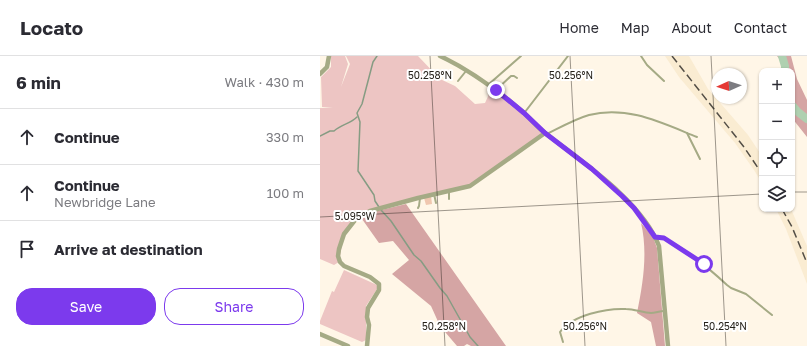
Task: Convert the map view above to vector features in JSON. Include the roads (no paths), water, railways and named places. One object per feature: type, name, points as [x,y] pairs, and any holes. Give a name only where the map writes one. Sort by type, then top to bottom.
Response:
[{"type":"street","points":[[320,74],[327,67],[329,56]]},
{"type":"street","points":[[440,56],[458,64],[496,90],[546,133],[592,169],[634,208],[655,237],[659,246],[668,346]]},
{"type":"street","points":[[367,346],[369,325],[367,317],[368,308],[379,290],[379,284],[370,278],[344,266],[340,262],[338,256],[344,234],[355,220],[366,212],[378,208],[470,186],[546,133]]},
{"type":"street","points":[[320,334],[348,346]]},
{"type":"lane","points":[[488,85],[521,56]]},
{"type":"lane","points":[[524,113],[568,56]]},
{"type":"lane","points":[[641,56],[647,65],[664,81]]},
{"type":"lane","points":[[458,81],[466,70]]},
{"type":"lane","points":[[496,90],[511,76],[517,78]]},
{"type":"lane","points":[[546,133],[588,115],[600,113],[638,114],[697,137]]},
{"type":"lane","points":[[687,133],[700,159]]},
{"type":"lane","points":[[449,190],[449,199]]},
{"type":"lane","points":[[434,194],[436,203]]},
{"type":"lane","points":[[418,208],[420,197]]},
{"type":"lane","points":[[655,237],[664,238],[704,264],[727,286],[746,294],[772,314]]},
{"type":"lane","points":[[563,342],[560,332],[563,328],[590,314],[617,309],[628,309],[651,313],[665,310]]},
{"type":"waterway","points":[[377,56],[373,62],[362,104],[357,113],[360,122],[358,171],[374,195],[375,201],[379,207]]},
{"type":"waterway","points":[[782,56],[785,68]]},
{"type":"waterway","points":[[795,108],[807,119]]},
{"type":"waterway","points":[[320,136],[330,131],[334,131],[357,117]]},
{"type":"waterway","points":[[381,210],[391,221],[414,255],[421,261],[447,296],[470,337],[478,346]]},
{"type":"railway","points":[[672,56],[744,147],[759,170]]},
{"type":"railway","points":[[784,212],[792,227],[807,263]]}]
